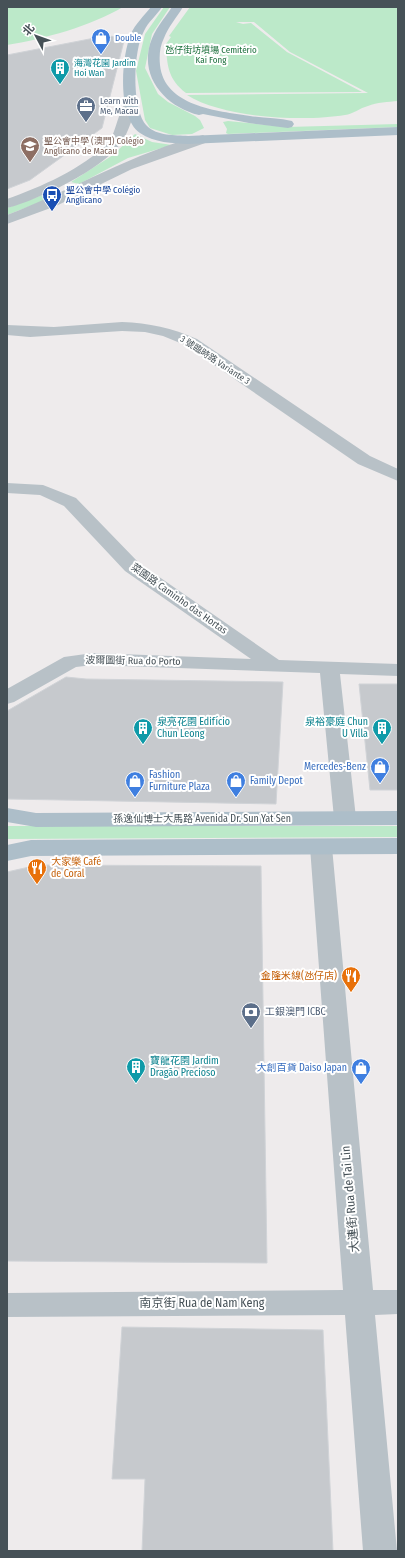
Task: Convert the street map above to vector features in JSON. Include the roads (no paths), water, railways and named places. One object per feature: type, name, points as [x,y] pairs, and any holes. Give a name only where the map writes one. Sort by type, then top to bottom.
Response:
[{"type":"main road","points":[[157,7],[138,32],[132,51],[129,73],[132,102],[138,123],[143,130],[163,138],[203,139],[398,131]]},
{"type":"main road","points":[[178,7],[158,38],[154,54],[154,71],[164,90],[208,116],[217,126],[212,135],[203,139]]},
{"type":"main road","points":[[186,104],[219,115],[260,122],[302,124],[398,121]]},
{"type":"main road","name":"孫逸仙博士大馬路 Avenida Dr. Sun Yat Sen","points":[[7,814],[36,820],[398,818]]},
{"type":"main road","points":[[7,853],[31,848],[398,846]]},
{"type":"street","points":[[7,204],[48,189],[98,158],[116,143],[132,102]]},
{"type":"street","points":[[7,220],[26,214],[127,166],[203,139]]},
{"type":"street","points":[[48,189],[64,188],[72,190],[72,193]]},
{"type":"street","name":"3 號臨時路 Variante 3","points":[[7,330],[19,332],[41,332],[120,326],[145,326],[166,331],[191,342],[364,460],[398,476]]},
{"type":"street","name":"菜園路 Caminho das Hortas","points":[[7,488],[43,490],[70,502],[132,567],[274,666]]},
{"type":"street","name":"波爾圖街 Rua do Porto","points":[[51,673],[71,661],[93,659],[398,670]]},
{"type":"street","name":"波爾圖街 Rua do Porto","points":[[51,673],[75,667],[98,666],[398,676]]},
{"type":"street","points":[[7,698],[51,673]]},
{"type":"street","points":[[330,674],[345,818]]},
{"type":"street","name":"大連街 Rua de Tai Lin","points":[[321,847],[358,1303],[380,1551]]},
{"type":"street","name":"南京街 Rua de Nam Keng","points":[[7,1305],[398,1302]]},
{"type":"place","name":"Double","points":[[101,55]]},
{"type":"place","name":"海灣花園 Jardim Hoi Wan","points":[[60,85]]},
{"type":"place","name":"Learn with Me, Macau","points":[[86,123]]},
{"type":"place","name":"聖公會中學 (澳門) Colégio Anglicano de Macau","points":[[30,163]]},
{"type":"place","name":"聖公會中學 Colégio Anglicano","points":[[52,212]]},
{"type":"place","name":"泉亮花園 Edifício Chun Leong","points":[[143,745]]},
{"type":"place","name":"泉裕豪庭 Chun U Villa","points":[[382,745]]},
{"type":"place","name":"Mercedes-Benz","points":[[380,784]]},
{"type":"place","name":"Fashion Furniture Plaza","points":[[135,798]]},
{"type":"place","name":"Family Depot","points":[[236,798]]},
{"type":"place","name":"大家樂 Café de Coral","points":[[37,885]]},
{"type":"place","name":"金隆米線(氹仔店)","points":[[351,993]]},
{"type":"place","name":"工銀澳門 ICBC","points":[[251,1029]]},
{"type":"place","name":"寶龍花園 Jardim Dragão Precioso","points":[[136,1084]]},
{"type":"place","name":"大創百貨 Daiso Japan","points":[[361,1085]]},
{"type":"park label","name":"氹仔街坊墳場 Cemitério Kai Fong","points":[[211,56]]}]
